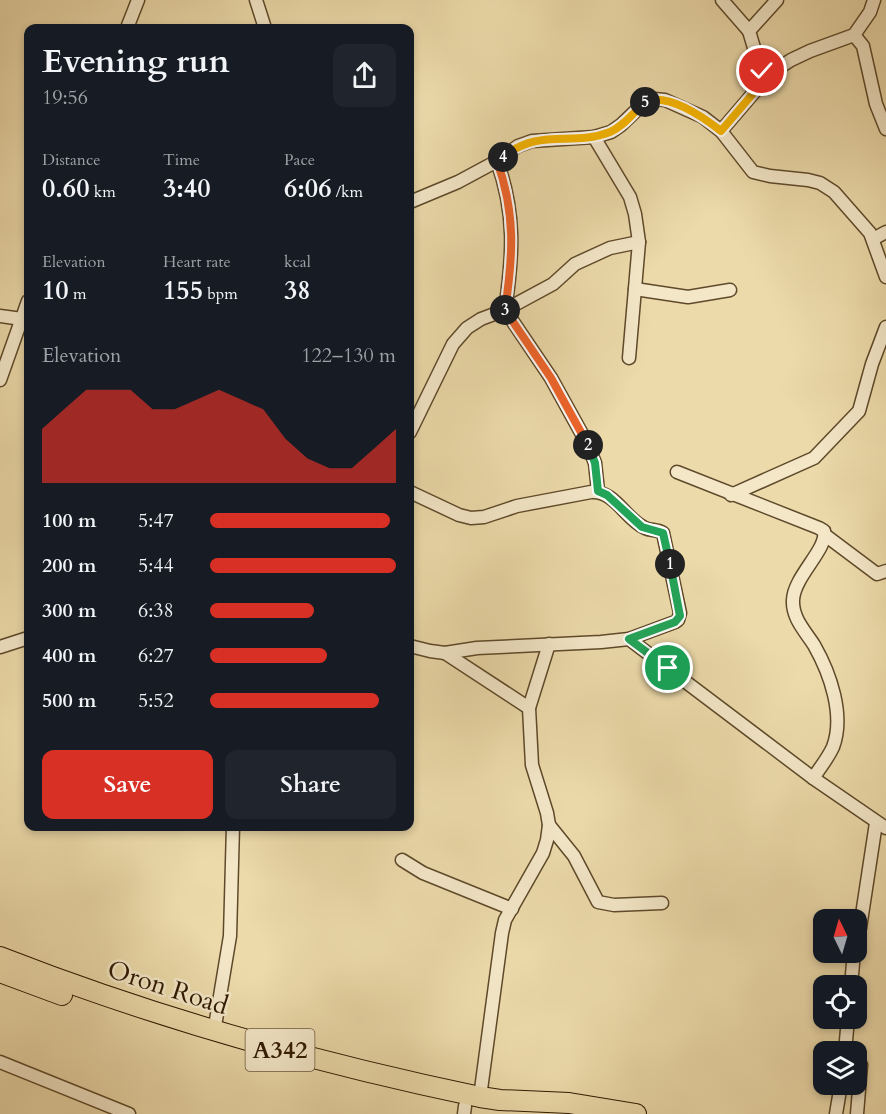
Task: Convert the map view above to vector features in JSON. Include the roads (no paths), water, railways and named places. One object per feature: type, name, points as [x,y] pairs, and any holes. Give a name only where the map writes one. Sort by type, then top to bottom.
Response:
[{"type":"highway","name":"Oron Road","points":[[0,957],[214,1032],[413,1083],[469,1106],[500,1100],[569,1103],[636,1114]]},
{"type":"highway","name":"A342","points":[[0,972],[120,1014],[273,1062],[469,1106],[529,1114]]},
{"type":"street","points":[[129,24],[138,0]]},
{"type":"street","points":[[256,0],[264,24]]},
{"type":"street","points":[[721,131],[762,83],[763,78],[750,31],[722,0]]},
{"type":"street","points":[[750,31],[777,0]]},
{"type":"street","points":[[763,78],[791,60],[854,34],[870,12],[874,0]]},
{"type":"street","points":[[854,34],[863,46],[876,104],[886,129]]},
{"type":"street","points":[[414,200],[458,182],[497,161],[518,146],[532,141],[594,137],[611,132],[646,101],[665,100],[703,117],[721,131],[753,172],[759,175],[808,180],[820,183],[834,192],[873,239],[886,277]]},
{"type":"street","points":[[594,137],[630,197],[635,214],[639,242],[629,358]]},
{"type":"street","points":[[497,161],[506,187],[511,213],[510,269],[505,310],[551,378],[588,445],[595,463],[598,491]]},
{"type":"street","points":[[873,239],[886,232]]},
{"type":"street","points":[[414,424],[453,344],[467,328],[553,284],[575,264],[610,248],[639,242]]},
{"type":"street","points":[[635,289],[688,297],[730,290]]},
{"type":"street","points":[[0,380],[24,313]]},
{"type":"street","points":[[0,316],[22,319]]},
{"type":"street","points":[[731,495],[814,458],[859,411],[872,364],[886,327]]},
{"type":"street","points":[[677,472],[819,528],[877,574],[886,571]]},
{"type":"street","points":[[414,494],[459,515],[471,518],[484,517],[516,506],[598,491],[607,495],[642,527],[663,533],[680,613],[678,620],[629,639],[477,648],[445,653],[414,647]]},
{"type":"street","points":[[813,778],[834,745],[836,704],[823,663],[795,617],[793,598],[794,589],[825,540],[825,535]]},
{"type":"street","points":[[0,647],[24,639]]},
{"type":"street","points":[[629,639],[813,778],[881,826],[864,909]]},
{"type":"street","points":[[549,644],[530,708],[532,765],[549,825],[574,856],[598,902],[614,905],[662,903]]},
{"type":"street","points":[[445,653],[530,708]]},
{"type":"street","points":[[469,1106],[505,920],[543,853],[549,825]]},
{"type":"street","points":[[214,1032],[230,936],[233,831]]},
{"type":"street","points":[[402,860],[423,873],[512,909]]},
{"type":"street","points":[[0,1062],[129,1114]]},
{"type":"street","points":[[836,1114],[839,1095]]},
{"type":"street","points":[[856,1114],[858,1095]]}]
